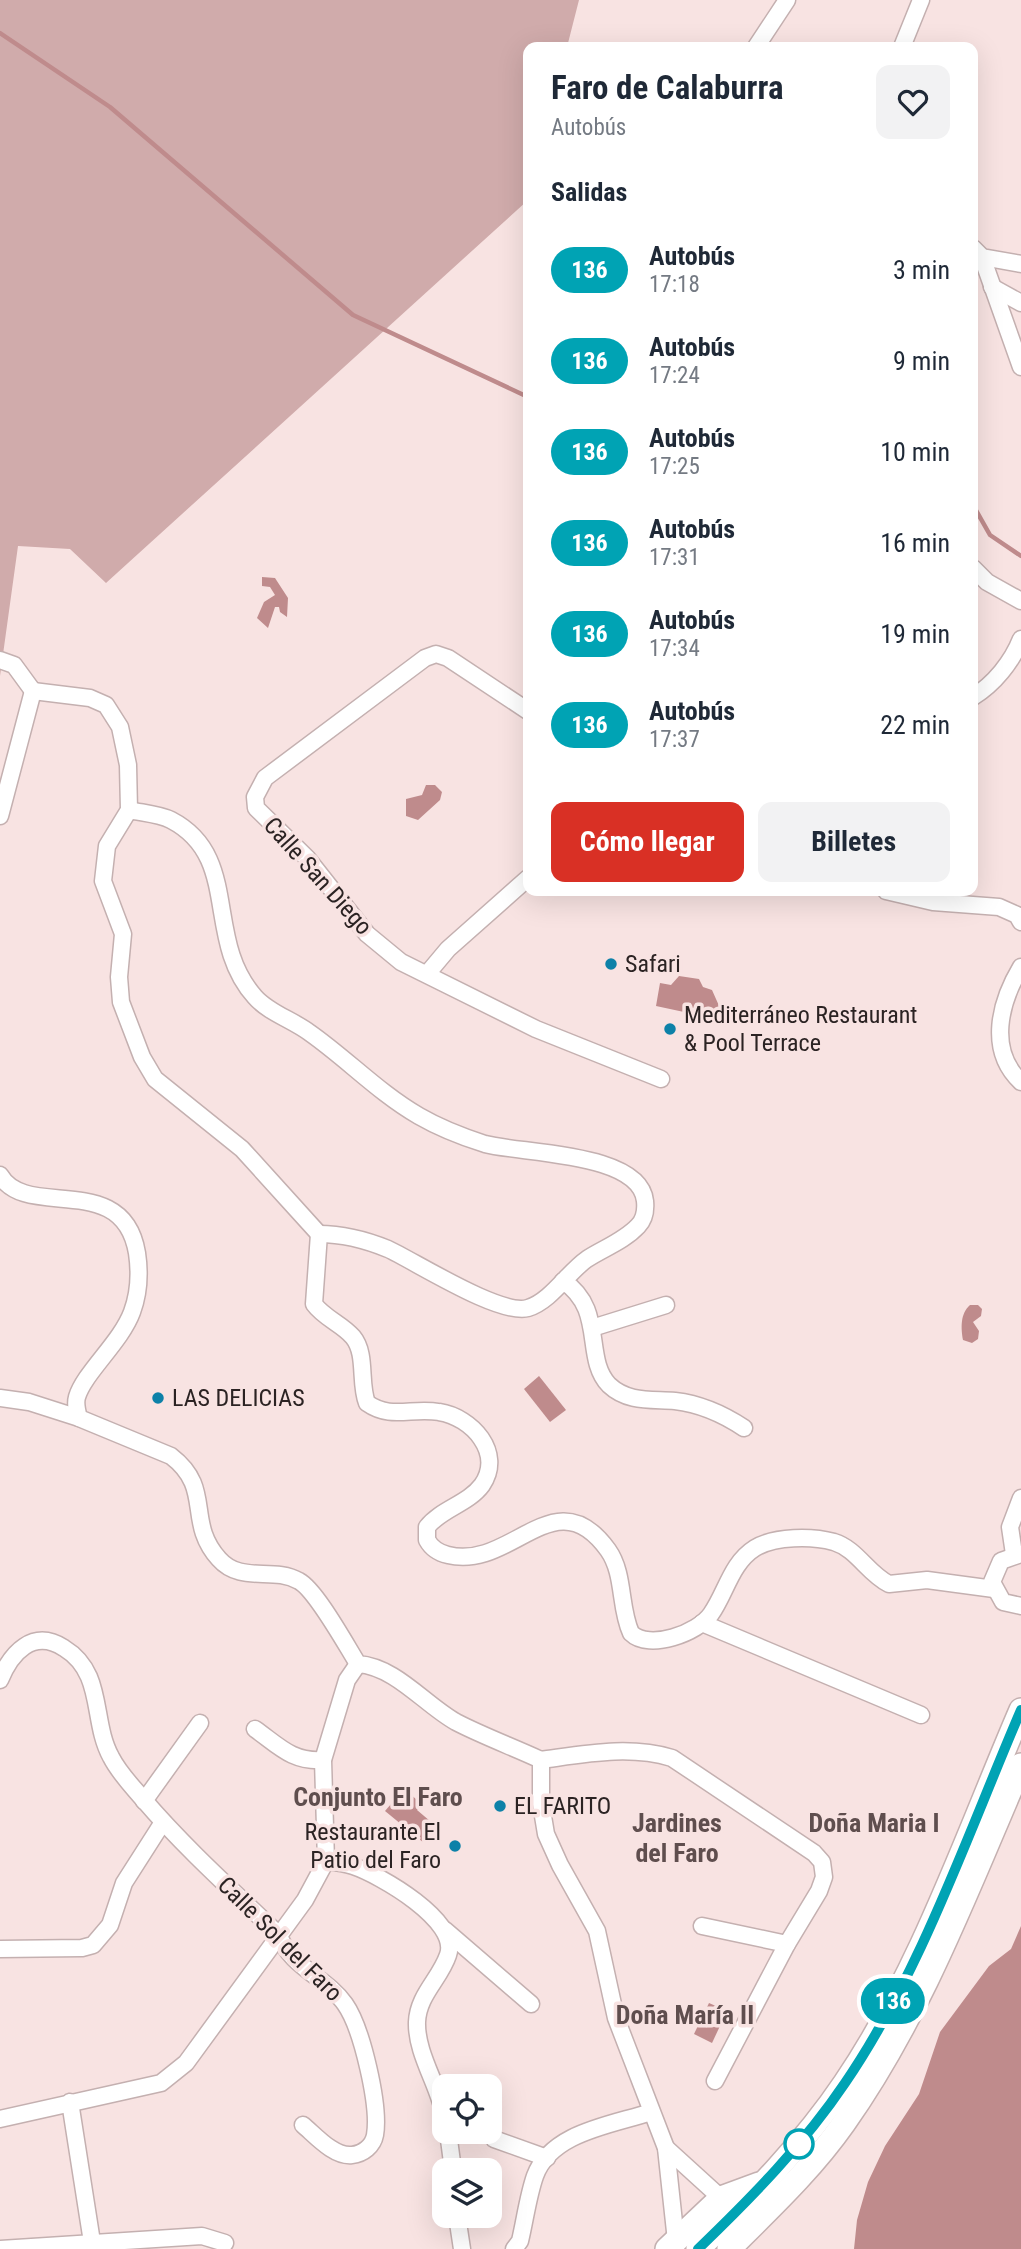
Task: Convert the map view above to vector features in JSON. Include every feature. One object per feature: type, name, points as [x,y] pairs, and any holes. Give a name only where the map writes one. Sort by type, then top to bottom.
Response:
[{"type":"highway","points":[[698,2249],[812,2128],[846,2082],[897,1993],[1021,1710]]},
{"type":"highway","points":[[729,2249],[812,2164],[844,2123],[874,2076],[917,2001],[1021,1765]]},
{"type":"highway","points":[[672,2245],[721,2198],[762,2183]]},
{"type":"street","points":[[759,42],[787,0]]},
{"type":"street","points":[[904,42],[919,1]]},
{"type":"street","points":[[978,253],[1021,264]]},
{"type":"street","points":[[978,255],[1021,367]]},
{"type":"street","points":[[992,287],[1021,303]]},
{"type":"street","points":[[978,573],[987,582],[1021,601]]},
{"type":"street","points":[[978,694],[988,687],[1016,652],[1021,639]]},
{"type":"street","name":"Calle San Diego","points":[[523,709],[449,658],[436,654],[425,658],[265,778],[254,797],[256,808],[307,858],[367,934],[401,962],[536,1029],[661,1079]]},
{"type":"street","points":[[0,660],[15,665],[33,691],[90,698],[106,705],[120,727],[125,745],[129,810],[107,846],[103,881],[123,934],[119,977],[121,1002],[142,1057],[155,1079],[171,1095],[243,1149],[272,1178],[319,1234],[314,1304],[353,1337],[361,1357],[363,1392],[367,1403],[388,1414],[443,1412],[471,1429],[487,1444],[491,1455],[481,1486],[431,1522],[426,1533],[430,1546],[453,1556],[476,1556],[550,1523],[573,1520],[592,1531],[614,1559],[628,1626],[636,1638],[654,1643],[702,1623],[711,1614],[725,1586],[746,1555],[768,1542],[782,1540],[835,1543],[853,1553],[889,1584],[927,1580],[994,1589]]},
{"type":"street","points":[[0,816],[33,691]]},
{"type":"street","points":[[129,810],[170,819],[195,836],[211,860],[218,882],[229,957],[256,999],[309,1032],[420,1116],[483,1143],[581,1159],[629,1174],[640,1183],[646,1206],[639,1226],[587,1259],[537,1304],[527,1309],[513,1308],[439,1278],[388,1249],[341,1234],[319,1234]]},
{"type":"street","points":[[427,974],[447,949],[523,882]]},
{"type":"street","points":[[907,896],[933,902],[999,907],[1017,915],[1021,922]]},
{"type":"street","points":[[1021,967],[1001,1009],[999,1027],[1001,1048],[1013,1074],[1021,1082]]},
{"type":"street","points":[[0,1175],[10,1187],[22,1192],[97,1204],[114,1212],[125,1222],[135,1241],[138,1286],[133,1308],[124,1331],[78,1394],[79,1418]]},
{"type":"street","points":[[563,1281],[583,1299],[601,1372],[617,1391],[644,1400],[676,1401],[703,1407],[723,1414],[744,1428]]},
{"type":"street","points":[[592,1328],[666,1305]]},
{"type":"street","points":[[0,1398],[29,1402],[79,1418],[171,1456],[183,1465],[196,1487],[202,1532],[222,1562],[247,1574],[280,1574],[302,1582],[358,1664],[387,1673],[457,1722],[541,1760],[629,1751],[651,1752],[672,1758],[814,1853],[822,1862],[824,1877],[819,1891],[787,1944],[715,2081]]},
{"type":"street","points":[[1021,1497],[1010,1527],[1018,1554],[996,1567],[994,1589],[1003,1602],[1021,1606]]},
{"type":"street","points":[[702,1623],[920,1715]]},
{"type":"street","name":"Calle Sol del Faro","points":[[0,1680],[13,1655],[34,1642],[54,1643],[73,1654],[83,1665],[95,1691],[104,1744],[111,1759],[163,1822],[279,1935],[284,1951],[345,2004],[352,2016],[373,2094],[375,2134],[366,2150],[356,2155],[335,2152],[303,2125]]},
{"type":"street","points":[[0,2119],[144,2088],[161,2083],[175,2074],[304,1900],[326,1861],[323,1760],[346,1680],[358,1664]]},
{"type":"street","points":[[145,1801],[200,1723]]},
{"type":"street","points":[[255,1729],[304,1762],[323,1760]]},
{"type":"street","points":[[541,1760],[541,1804],[546,1834],[597,1931],[615,2018],[666,2148],[672,2245]]},
{"type":"street","points":[[0,1949],[82,1948],[93,1945],[110,1926],[124,1883],[163,1822]]},
{"type":"street","points":[[326,1861],[353,1866],[406,1893],[531,2004]]},
{"type":"street","points":[[702,1926],[787,1944]]},
{"type":"street","points":[[432,2075],[417,2027],[421,2002],[449,1954],[450,1942],[446,1930]]},
{"type":"street","points":[[70,2102],[92,2242]]},
{"type":"street","points":[[514,2249],[520,2241],[535,2176],[547,2158],[571,2138],[651,2112]]},
{"type":"street","points":[[502,2142],[547,2158]]},
{"type":"street","points":[[666,2148],[721,2198]]},
{"type":"street","points":[[458,2228],[461,2248]]},
{"type":"street","points":[[0,2249],[202,2236],[225,2243]]},
{"type":"shaded area","points":[[0,0],[579,0],[568,42],[523,42],[523,205],[106,583],[70,549],[18,546],[0,676]]},
{"type":"shaded area","points":[[262,577],[275,578],[288,598],[287,617],[280,612],[279,607],[275,607],[268,628],[257,618],[264,602],[275,595],[270,587],[262,586]]},
{"type":"shaded area","points":[[426,785],[435,785],[442,792],[440,800],[418,820],[406,816],[406,799],[422,795]]},
{"type":"shaded area","points":[[679,976],[699,979],[703,987],[712,990],[724,1017],[707,1017],[694,1022],[684,1012],[656,1006],[660,983],[671,985]]},
{"type":"shaded area","points":[[970,1305],[978,1305],[982,1309],[981,1316],[973,1322],[979,1331],[978,1339],[972,1343],[963,1340],[962,1331],[963,1317]]},
{"type":"shaded area","points":[[539,1376],[566,1410],[550,1422],[524,1389]]},
{"type":"shaded area","points":[[404,1789],[422,1804],[417,1810],[437,1827],[424,1843],[385,1811]]},
{"type":"shaded area","points":[[1021,1926],[1021,2249],[854,2249],[857,2220],[868,2182],[885,2146],[919,2094],[940,2032],[989,1966],[1011,1949]]},
{"type":"shaded area","points":[[709,2003],[727,2011],[712,2043],[694,2034]]},
{"type":"waterway","points":[[0,33],[110,107],[353,315],[523,395]]},
{"type":"waterway","points":[[978,514],[990,535],[1021,556]]},
{"type":"bus line","name":"136","points":[[698,2249],[785,2160],[812,2128],[846,2082],[873,2038],[923,1938],[1021,1710]]},
{"type":"place","name":"Safari","points":[[611,964]]},
{"type":"place","name":"Mediterráneo Restaurant & Pool Terrace","points":[[670,1029]]},
{"type":"place","name":"LAS DELICIAS","points":[[158,1398]]},
{"type":"place","name":"EL FARITO","points":[[500,1806]]},
{"type":"place","name":"Restaurante El Patio del Faro","points":[[455,1846]]},
{"type":"district","name":"Conjunto El Faro","points":[[378,1797]]},
{"type":"district","name":"Doña Maria I","points":[[874,1823]]},
{"type":"district","name":"Jardines del Faro","points":[[677,1838]]},
{"type":"district","name":"Doña María II","points":[[685,2015]]}]
